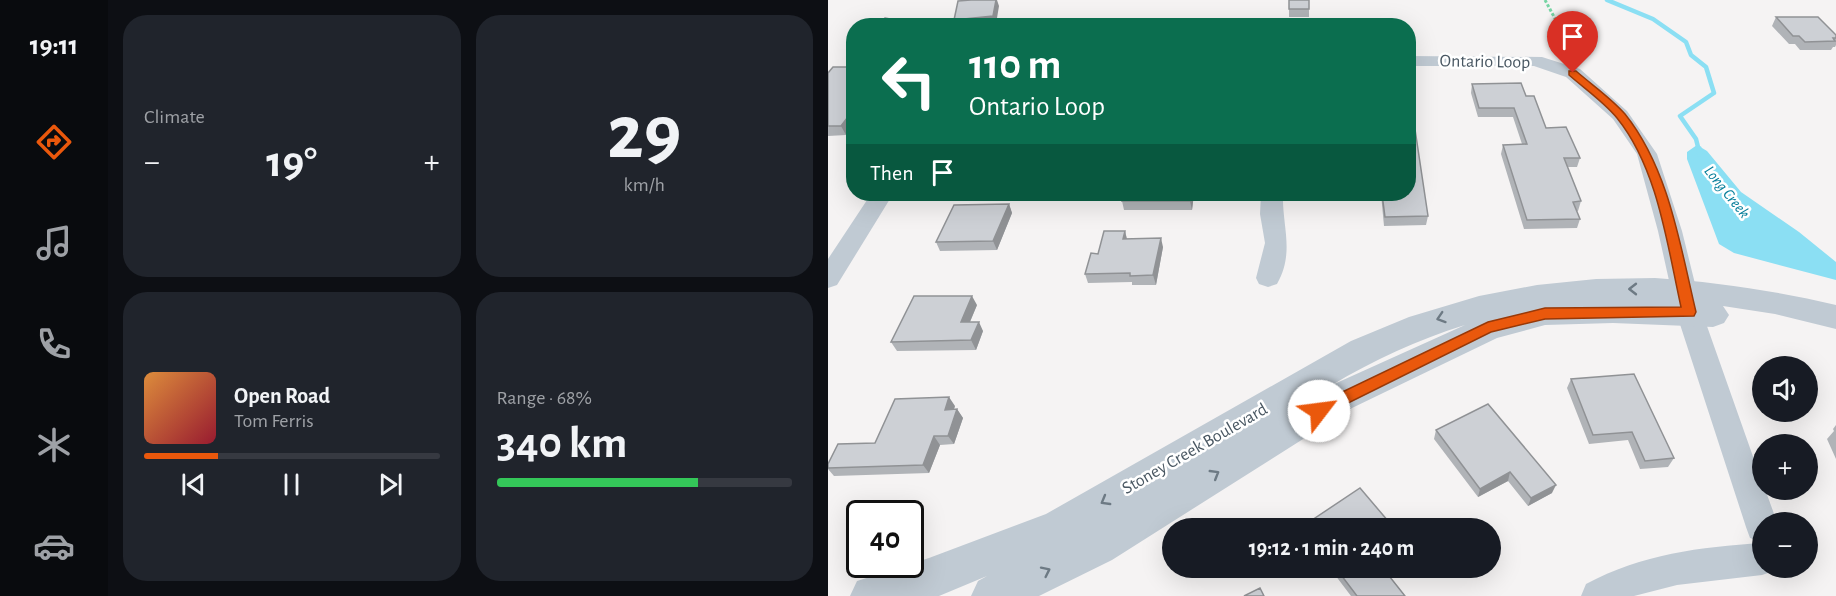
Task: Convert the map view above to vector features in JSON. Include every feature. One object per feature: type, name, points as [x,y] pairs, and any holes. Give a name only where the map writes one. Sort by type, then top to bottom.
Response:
[{"type":"street","name":"Ontario Loop","points":[[1416,61],[1536,61],[1573,73],[1620,115],[1647,154],[1670,231],[1687,302],[1757,512]]},
{"type":"street","points":[[828,279],[878,201]]},
{"type":"street","points":[[1268,278],[1277,243],[1272,201]]},
{"type":"street","name":"Stoney Creek Boulevard","points":[[872,596],[930,579],[1059,528],[1363,350],[1431,321],[1500,302],[1554,293],[1608,289],[1687,302],[1836,338]]},
{"type":"street","name":"Stoney Creek Boulevard","points":[[993,596],[1097,546],[1339,398],[1488,328],[1545,314],[1613,311],[1687,302],[1772,302],[1836,317]]},
{"type":"street","points":[[1598,596],[1619,583],[1702,563],[1752,559]]},
{"type":"water","points":[[1697,145],[1707,151],[1741,192],[1799,232],[1836,262],[1836,280],[1734,253],[1719,244],[1687,159],[1687,152]]},
{"type":"building","points":[[996,0],[993,16],[954,18],[958,1]]},
{"type":"building","points":[[1289,0],[1309,0],[1309,9],[1289,9]]},
{"type":"building","points":[[1776,17],[1818,17],[1836,35],[1836,38],[1833,38],[1835,41],[1805,42],[1799,36],[1793,36]]},
{"type":"building","points":[[833,67],[846,67],[846,119],[841,126],[828,126],[828,73]]},
{"type":"building","points":[[1521,83],[1526,96],[1534,96],[1546,128],[1566,127],[1580,158],[1564,158],[1581,201],[1573,202],[1580,219],[1527,220],[1503,145],[1527,144],[1514,108],[1479,108],[1472,84]]},
{"type":"building","points":[[1416,136],[1428,216],[1385,217],[1383,201],[1416,201]]},
{"type":"building","points":[[1009,204],[993,241],[936,242],[954,205]]},
{"type":"building","points":[[1104,231],[1125,231],[1123,239],[1161,238],[1153,275],[1085,274],[1091,253],[1098,254]]},
{"type":"building","points":[[914,296],[972,296],[961,322],[979,322],[971,340],[891,342]]},
{"type":"building","points":[[1634,374],[1674,458],[1645,461],[1632,432],[1593,435],[1571,379]]},
{"type":"building","points":[[949,397],[945,410],[957,409],[948,436],[934,436],[923,465],[828,468],[838,444],[875,443],[895,399]]},
{"type":"building","points":[[1488,404],[1556,485],[1531,498],[1510,472],[1480,489],[1436,430]]},
{"type":"building","points":[[1360,488],[1386,518],[1315,518]]},
{"type":"building","points":[[1343,578],[1391,578],[1405,596],[1357,596]]},
{"type":"building","points":[[1260,588],[1264,596],[1244,596]]},
{"type":"waterway","name":"Long Creek","points":[[1607,0],[1653,19],[1686,42],[1691,55],[1706,67],[1714,93],[1680,116],[1696,139],[1699,151]]},
{"type":"waterway","name":"Long Creek","points":[[1699,149],[1700,154]]},
{"type":"route","points":[[1319,411],[1339,398],[1488,328],[1545,314],[1613,311],[1689,312],[1670,231],[1647,154],[1620,115],[1573,73]]}]
